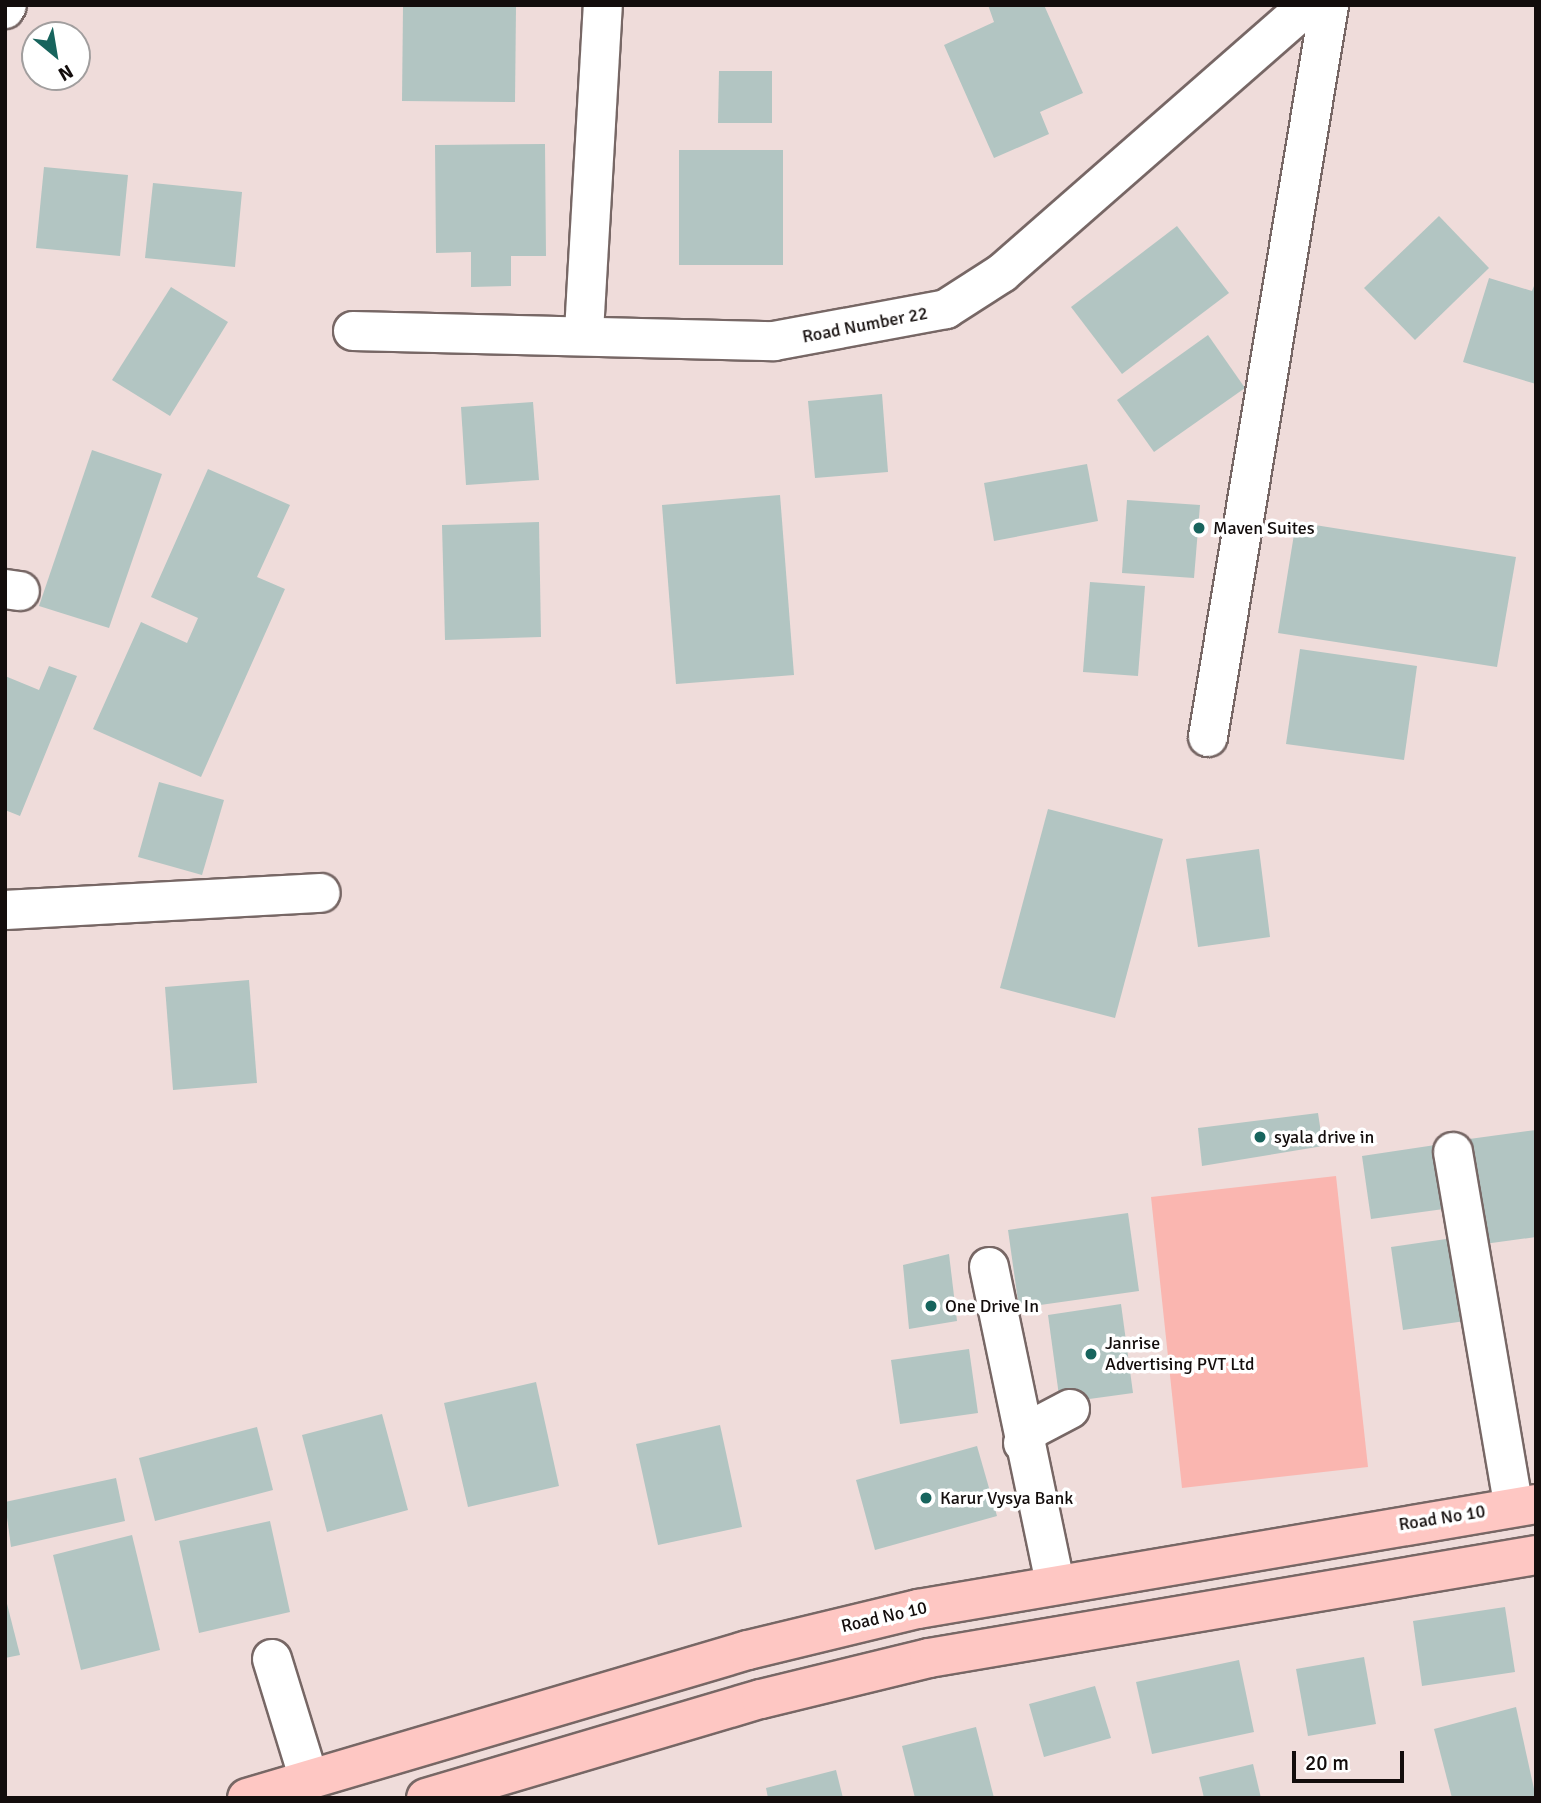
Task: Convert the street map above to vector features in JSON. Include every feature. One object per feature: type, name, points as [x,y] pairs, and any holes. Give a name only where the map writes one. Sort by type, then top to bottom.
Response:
[{"type":"main road","name":"Road No 10","points":[[247,1798],[748,1650],[1055,1582],[1525,1505]]},
{"type":"main road","points":[[441,1796],[761,1699],[929,1658],[1536,1555]]},
{"type":"street","points":[[584,332],[603,5]]},
{"type":"street","name":"Road Number 22","points":[[353,331],[584,332],[774,341],[946,309],[1002,273],[1308,5]]},
{"type":"street","points":[[1208,737],[1329,5]]},
{"type":"street","points":[[5,910],[321,894]]},
{"type":"street","points":[[1453,1152],[1525,1505]]},
{"type":"street","points":[[989,1267],[1023,1443],[1055,1582]]},
{"type":"street","points":[[1023,1443],[1032,1429],[1070,1409]]},
{"type":"street","points":[[272,1659],[309,1779]]},
{"type":"shaded area","points":[[1336,1176],[1368,1467],[1182,1488],[1151,1197]]},
{"type":"building","points":[[988,5],[1044,5],[1083,93],[1040,112],[1049,134],[994,158],[944,45],[994,22]]},
{"type":"building","points":[[403,7],[516,7],[515,102],[402,101]]},
{"type":"building","points":[[719,71],[772,71],[772,123],[718,123]]},
{"type":"building","points":[[545,144],[546,256],[511,256],[511,286],[471,287],[471,252],[436,253],[435,145]]},
{"type":"building","points":[[679,150],[783,150],[783,265],[679,265]]},
{"type":"building","points":[[44,167],[128,175],[120,256],[36,248]]},
{"type":"building","points":[[153,183],[242,192],[235,267],[145,258]]},
{"type":"building","points":[[1439,216],[1489,268],[1415,340],[1364,288]]},
{"type":"building","points":[[1177,226],[1229,293],[1122,374],[1071,307]]},
{"type":"building","points":[[1489,278],[1532,291],[1536,281],[1536,384],[1463,362]]},
{"type":"building","points":[[171,287],[228,322],[170,416],[112,380]]},
{"type":"building","points":[[1208,335],[1245,388],[1154,452],[1117,400]]},
{"type":"building","points":[[882,394],[888,472],[815,478],[808,401]]},
{"type":"building","points":[[533,402],[539,480],[466,485],[461,407]]},
{"type":"building","points":[[92,450],[162,474],[109,628],[39,606]]},
{"type":"building","points":[[1087,464],[1098,521],[994,541],[984,483]]},
{"type":"building","points":[[208,469],[290,505],[257,577],[285,589],[201,777],[93,729],[141,622],[187,643],[198,618],[151,597]]},
{"type":"building","points":[[780,495],[794,675],[676,684],[662,505]]},
{"type":"building","points":[[1127,500],[1200,505],[1194,578],[1122,573]]},
{"type":"building","points":[[539,522],[541,637],[445,640],[442,525]]},
{"type":"building","points":[[1296,522],[1516,557],[1497,667],[1278,633]]},
{"type":"building","points":[[1090,582],[1145,586],[1138,676],[1083,672]]},
{"type":"building","points":[[1300,649],[1417,666],[1404,760],[1286,744]]},
{"type":"building","points":[[49,666],[77,676],[20,816],[5,810],[5,676],[39,690]]},
{"type":"building","points":[[159,782],[224,800],[202,875],[138,857]]},
{"type":"building","points":[[1048,809],[1163,839],[1115,1018],[1000,988]]},
{"type":"building","points":[[1259,849],[1270,937],[1198,947],[1186,859]]},
{"type":"building","points":[[249,980],[257,1083],[173,1090],[165,987]]},
{"type":"building","name":"syala drive in","points":[[1318,1113],[1323,1146],[1202,1166],[1198,1128]]},
{"type":"building","points":[[1536,1130],[1536,1237],[1477,1245],[1462,1140]]},
{"type":"building","points":[[1442,1144],[1451,1208],[1371,1219],[1362,1156]]},
{"type":"building","points":[[1128,1213],[1139,1291],[1019,1308],[1008,1230]]},
{"type":"building","points":[[1453,1238],[1465,1321],[1403,1330],[1391,1247]]},
{"type":"building","name":"One Drive In","points":[[949,1254],[957,1321],[909,1329],[903,1265]]},
{"type":"building","name":"Janrise Advertising PVT Ltd","points":[[1121,1304],[1133,1393],[1060,1403],[1048,1315]]},
{"type":"building","points":[[969,1349],[978,1413],[900,1424],[891,1360]]},
{"type":"building","points":[[536,1382],[559,1486],[468,1507],[444,1403]]},
{"type":"building","points":[[382,1414],[408,1510],[327,1532],[302,1435]]},
{"type":"building","points":[[720,1425],[742,1527],[658,1545],[636,1444]]},
{"type":"building","points":[[257,1427],[273,1490],[155,1521],[139,1458]]},
{"type":"building","name":"Karur Vysya Bank","points":[[977,1446],[997,1516],[875,1550],[856,1480]]},
{"type":"building","points":[[116,1478],[125,1521],[11,1547],[5,1502]]},
{"type":"building","points":[[270,1521],[290,1612],[199,1633],[179,1541]]},
{"type":"building","points":[[132,1535],[160,1650],[81,1670],[53,1555]]},
{"type":"building","points":[[5,1596],[20,1655],[5,1658]]},
{"type":"building","points":[[1505,1607],[1515,1672],[1422,1686],[1413,1621]]},
{"type":"building","points":[[1364,1657],[1376,1724],[1308,1736],[1296,1669]]},
{"type":"building","points":[[1239,1660],[1254,1732],[1152,1754],[1136,1682]]},
{"type":"building","points":[[1095,1686],[1111,1738],[1044,1757],[1029,1704]]},
{"type":"building","points":[[1516,1707],[1536,1798],[1452,1798],[1434,1729]]},
{"type":"building","points":[[976,1727],[994,1798],[915,1798],[902,1746]]},
{"type":"building","points":[[1253,1764],[1261,1798],[1204,1798],[1199,1777]]},
{"type":"building","points":[[836,1770],[843,1798],[768,1798],[766,1788]]},
{"type":"place","name":"Maven Suites","points":[[1199,528]]},
{"type":"place","name":"syala drive in","points":[[1260,1137]]},
{"type":"place","name":"One Drive In","points":[[931,1306]]},
{"type":"place","name":"Janrise Advertising PVT Ltd","points":[[1091,1354]]},
{"type":"place","name":"Karur Vysya Bank","points":[[926,1498]]}]
